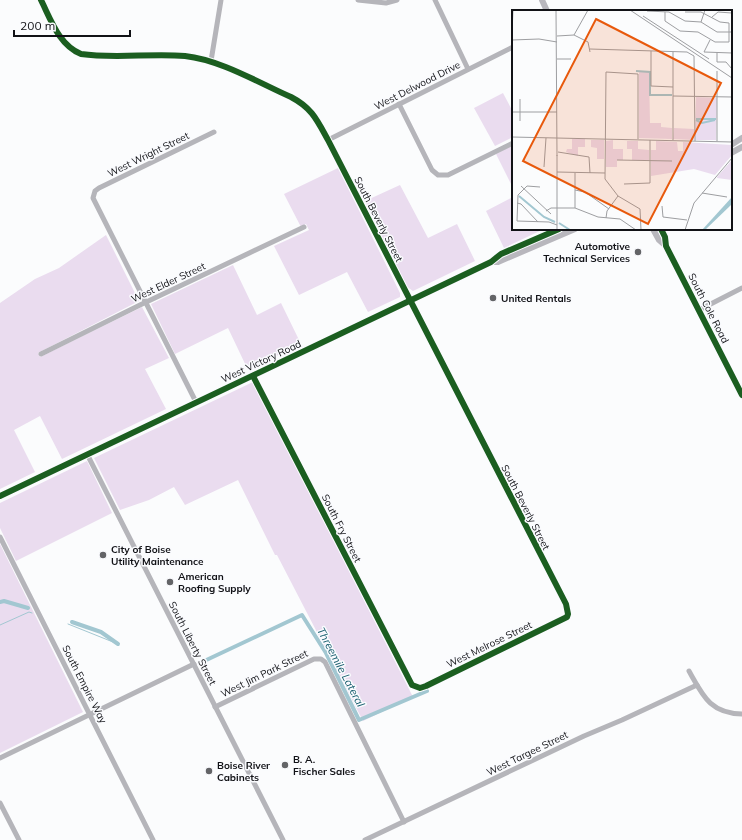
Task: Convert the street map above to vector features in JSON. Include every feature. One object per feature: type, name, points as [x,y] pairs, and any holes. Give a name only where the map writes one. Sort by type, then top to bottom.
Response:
[{"type":"main road","points":[[542,0],[547,10]]},
{"type":"main road","points":[[732,144],[742,138]]},
{"type":"main road","points":[[732,152],[742,147]]},
{"type":"main road","name":"West Victory Road","points":[[0,496],[491,262],[501,254],[557,230]]},
{"type":"main road","name":"West Victory Road","points":[[491,262],[498,262],[573,230]]},
{"type":"main road","name":"South Cole Road","points":[[653,230],[658,240],[666,246]]},
{"type":"main road","name":"South Cole Road","points":[[662,230],[665,236],[666,246],[742,395]]},
{"type":"main road","name":"West Victory Road","points":[[511,256],[511,253],[529,242]]},
{"type":"street","name":"South Beverly Street","points":[[41,0],[62,40],[74,51],[81,54],[180,56],[211,61],[303,103],[312,111],[566,604],[568,614]]},
{"type":"street","points":[[211,61],[221,0]]},
{"type":"street","points":[[358,0],[386,3],[397,0]]},
{"type":"street","points":[[435,0],[468,69]]},
{"type":"street","name":"West Delwood Drive","points":[[328,140],[512,47]]},
{"type":"street","points":[[399,104],[432,170],[438,175],[448,175],[512,143]]},
{"type":"street","name":"West Wright Street","points":[[145,303],[93,200],[93,195],[99,188],[214,132]]},
{"type":"street","name":"West Elder Street","points":[[41,354],[304,227]]},
{"type":"street","points":[[699,310],[742,288]]},
{"type":"street","points":[[145,303],[196,402]]},
{"type":"street","name":"South Fry Street","points":[[252,376],[410,682],[416,687]]},
{"type":"street","name":"South Liberty Street","points":[[87,454],[283,840]]},
{"type":"street","name":"South Empire Way","points":[[0,537],[153,840]]},
{"type":"street","name":"West Melrose Street","points":[[416,687],[420,688],[426,686],[565,619],[568,614]]},
{"type":"street","name":"West Jim Park Street","points":[[215,707],[314,659],[321,659],[325,662],[404,822]]},
{"type":"street","points":[[0,758],[194,664]]},
{"type":"street","points":[[689,671],[701,694],[716,709],[721,712],[742,714]]},
{"type":"street","name":"West Targee Street","points":[[365,840],[584,736],[697,685]]},
{"type":"street","points":[[0,802],[19,840]]},
{"type":"shaded area","points":[[503,93],[512,110],[512,138],[495,146],[474,108]]},
{"type":"shaded area","points":[[512,146],[512,186],[496,154]]},
{"type":"shaded area","points":[[338,168],[400,293],[400,297],[368,312],[347,272],[299,295],[274,246],[309,230],[306,224],[301,227],[284,194]]},
{"type":"shaded area","points":[[400,185],[428,238],[457,224],[475,261],[413,291],[406,286],[365,201]]},
{"type":"shaded area","points":[[512,198],[512,230],[542,230],[504,248],[486,211]]},
{"type":"shaded area","points":[[106,235],[139,301],[38,353],[40,357],[142,307],[169,358],[145,369],[166,409],[62,459],[40,416],[14,430],[35,472],[0,489],[0,303],[35,279],[59,268]]},
{"type":"shaded area","points":[[233,265],[257,315],[281,303],[301,344],[248,370],[228,328],[175,354],[151,304]]},
{"type":"shaded area","points":[[253,382],[413,697],[363,721],[277,555],[275,555],[238,480],[185,505],[174,487],[149,500],[120,510],[94,458]]},
{"type":"shaded area","points":[[87,461],[112,513],[16,561],[0,528],[0,503]]},
{"type":"shaded area","points":[[0,544],[83,712],[0,753]]},
{"type":"waterway","name":"Threemile Lateral","points":[[0,602],[4,601],[28,608]]},
{"type":"waterway","points":[[0,625],[29,612],[32,613]]},
{"type":"waterway","name":"Threemile Lateral","points":[[200,663],[302,615],[326,653],[359,720],[427,691]]},
{"type":"waterway","name":"Threemile Lateral","points":[[72,622],[101,632],[118,644]]},
{"type":"waterway","points":[[68,624],[118,644]]},
{"type":"cycle path","points":[[41,0],[52,24],[61,38],[73,50],[81,54],[107,56],[172,55],[199,58],[226,67],[253,79],[291,97],[309,110],[328,140],[566,604],[568,614],[567,617],[426,686],[420,688],[412,685],[253,376]]},
{"type":"cycle path","points":[[0,496],[491,262],[501,254],[557,230]]},
{"type":"cycle path","points":[[662,230],[665,237],[666,246],[742,395]]},
{"type":"place","name":"Automotive Technical Services","points":[[638,252]]},
{"type":"place","name":"United Rentals","points":[[493,298]]},
{"type":"place","name":"City of Boise Utility Maintenance","points":[[103,555]]},
{"type":"place","name":"American Roofing Supply","points":[[170,582]]},
{"type":"place","name":"B. A. Fischer Sales","points":[[285,765]]},
{"type":"place","name":"Boise River Cabinets","points":[[209,771]]}]
